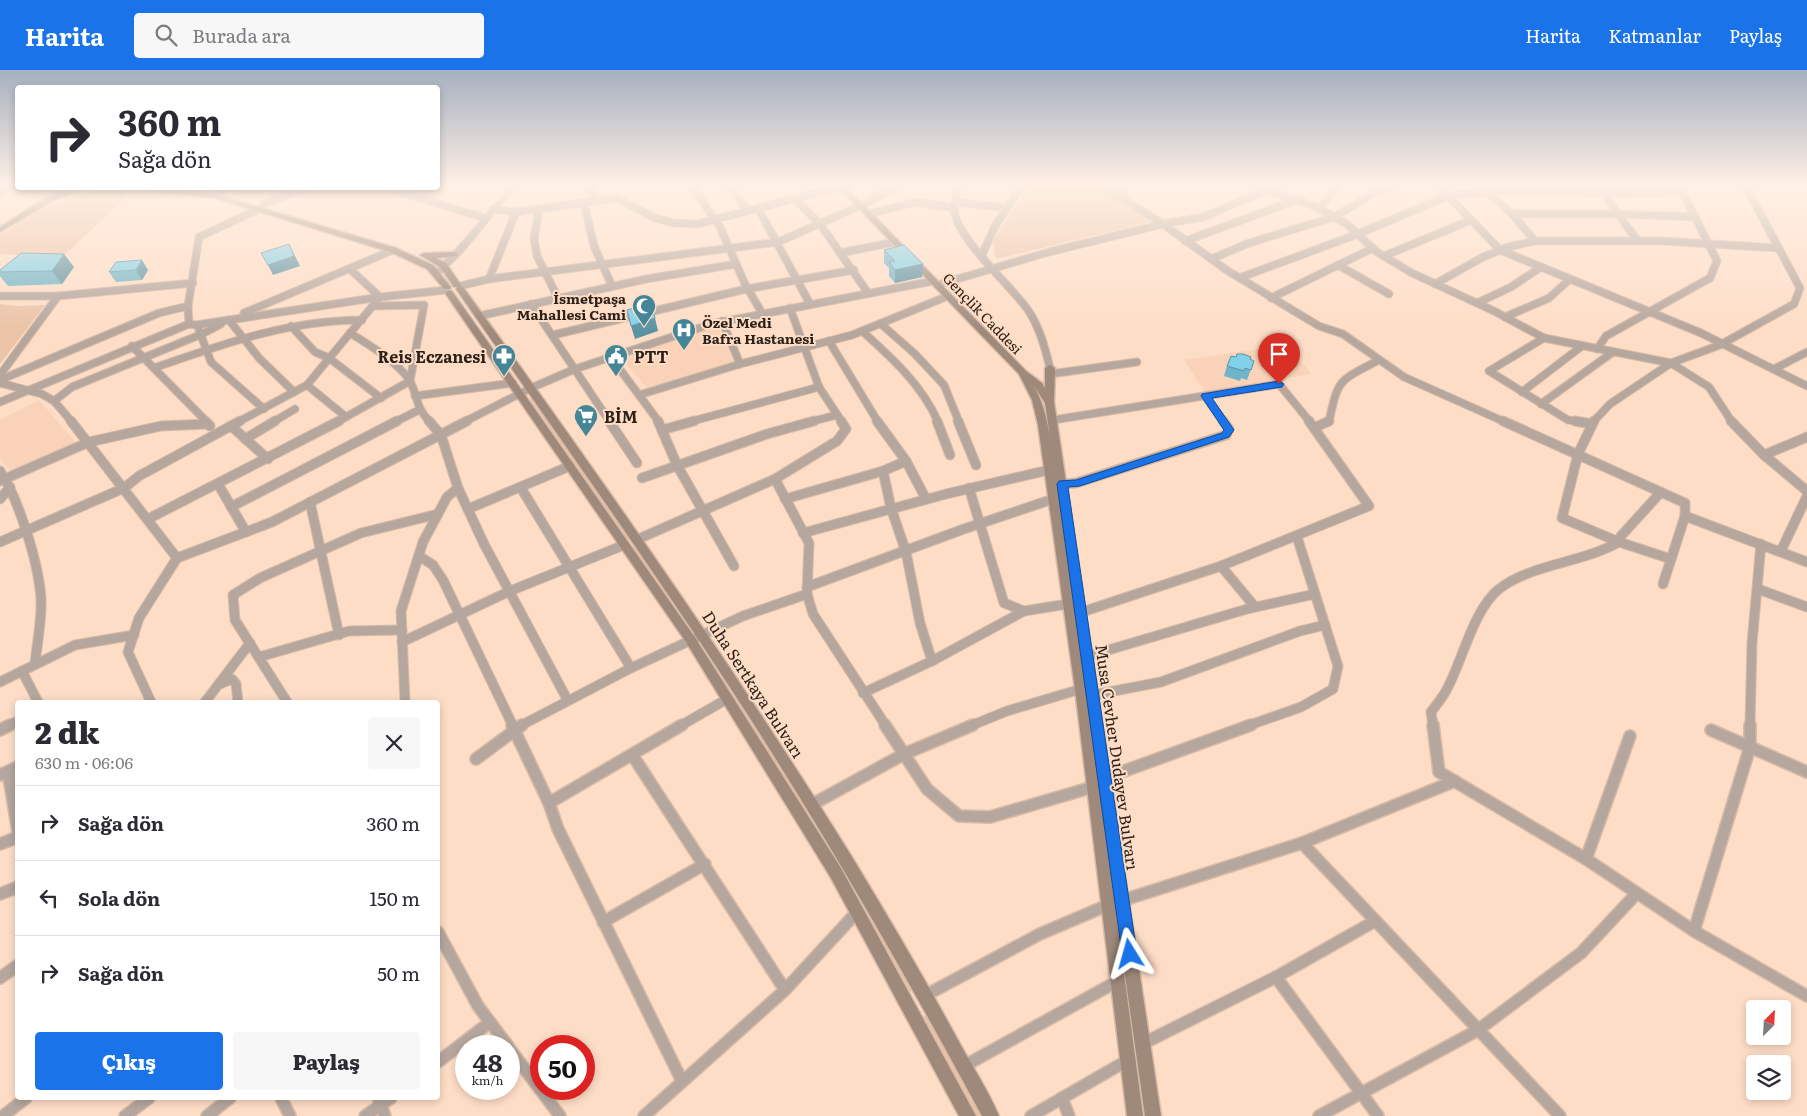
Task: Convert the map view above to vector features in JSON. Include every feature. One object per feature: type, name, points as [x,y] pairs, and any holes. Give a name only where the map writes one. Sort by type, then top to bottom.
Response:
[{"type":"main road","name":"Duha Sertkaya Bulvarı","points":[[345,234],[422,262],[437,272],[480,316],[521,389],[636,540],[703,634],[813,804],[926,995],[991,1116]]},
{"type":"main road","points":[[354,234],[427,256],[443,265],[450,272]]},
{"type":"main road","name":"Gençlik Caddesi","points":[[887,234],[1022,373]]},
{"type":"main road","points":[[427,256],[457,252],[450,272],[453,288]]},
{"type":"main road","name":"Duha Sertkaya Bulvarı","points":[[453,288],[570,466],[690,639],[728,699],[836,873],[968,1116]]},
{"type":"main road","points":[[1022,373],[1035,375],[1050,371]]},
{"type":"main road","points":[[1036,389],[1050,371]]},
{"type":"main road","name":"Musa Cevher Dudayev Bulvarı","points":[[1050,371],[1050,403],[1082,612],[1153,1116]]},
{"type":"main road","name":"Musa Cevher Dudayev Bulvarı","points":[[1022,373],[1050,403]]},
{"type":"main road","name":"Musa Cevher Dudayev Bulvarı","points":[[1036,389],[1081,689],[1135,1116]]},
{"type":"main road","points":[[909,1007],[926,995]]},
{"type":"street","points":[[206,234],[199,237],[188,306],[192,325],[202,334],[211,362],[264,409]]},
{"type":"street","points":[[437,272],[472,234]]},
{"type":"street","points":[[489,280],[507,234]]},
{"type":"street","points":[[535,234],[537,256],[558,298]]},
{"type":"street","points":[[589,234],[599,264],[612,286]]},
{"type":"street","points":[[722,234],[746,289],[762,313]]},
{"type":"street","points":[[773,234],[810,304]]},
{"type":"street","points":[[0,402],[132,346],[192,325],[453,288],[489,280],[599,264],[778,242],[797,234]]},
{"type":"street","points":[[827,234],[854,270],[868,293]]},
{"type":"street","points":[[967,234],[1028,310],[1042,337],[1050,371],[1137,362]]},
{"type":"street","points":[[982,255],[993,234]]},
{"type":"street","points":[[150,700],[128,652],[139,618],[177,558],[272,522],[441,435],[521,389],[655,340],[722,321],[868,293],[935,283],[991,266],[1122,234]]},
{"type":"street","points":[[1175,234],[1271,298],[1319,326],[1343,334],[1404,377],[1685,503],[1685,516],[1663,584]]},
{"type":"street","points":[[1185,241],[1204,234]]},
{"type":"street","points":[[1211,259],[1249,243],[1279,234]]},
{"type":"street","points":[[1239,278],[1358,234],[1384,256],[1435,284],[1477,303],[1544,338],[1671,363],[1708,387],[1732,422],[1764,455],[1807,491]]},
{"type":"street","points":[[1384,256],[1438,234]]},
{"type":"street","points":[[1484,234],[1500,250],[1722,344],[1807,386]]},
{"type":"street","points":[[1530,234],[1536,241]]},
{"type":"street","points":[[1632,234],[1637,240]]},
{"type":"street","points":[[1597,349],[1600,342],[1606,336],[1710,278],[1717,261],[1705,234]]},
{"type":"street","points":[[1672,559],[1619,542],[1562,518],[1578,454],[1592,424],[1610,404],[1671,363],[1722,344],[1794,304],[1800,288],[1771,234]]},
{"type":"street","points":[[1435,284],[1464,266],[1500,250],[1536,241],[1637,240],[1709,242],[1778,248]]},
{"type":"street","points":[[840,253],[895,242]]},
{"type":"street","points":[[1271,298],[1373,248]]},
{"type":"street","points":[[54,401],[72,387],[202,334],[229,320],[351,270],[393,250]]},
{"type":"street","points":[[480,316],[612,286],[736,264]]},
{"type":"street","points":[[1338,265],[1389,294]]},
{"type":"street","points":[[1477,303],[1511,287],[1541,267]]},
{"type":"street","points":[[351,270],[380,297]]},
{"type":"street","points":[[553,335],[746,289],[854,270]]},
{"type":"street","points":[[1505,317],[1549,298],[1570,279]]},
{"type":"street","points":[[0,296],[58,296],[193,283]]},
{"type":"street","points":[[0,375],[58,296]]},
{"type":"street","points":[[639,395],[740,364],[862,331],[948,296]]},
{"type":"street","points":[[0,542],[124,488],[139,476],[306,385],[380,297]]},
{"type":"street","points":[[531,304],[637,463]]},
{"type":"street","points":[[148,520],[346,417],[410,381],[424,305],[373,306]]},
{"type":"street","points":[[0,382],[159,313],[188,306]]},
{"type":"street","points":[[636,540],[775,479],[837,441],[846,429],[818,387],[790,308]]},
{"type":"street","points":[[154,368],[243,338],[291,326],[337,318],[362,320]]},
{"type":"street","points":[[229,320],[259,358],[294,392]]},
{"type":"street","points":[[722,321],[740,364]]},
{"type":"street","points":[[881,324],[915,354],[944,385],[976,464]]},
{"type":"street","points":[[291,326],[315,352],[329,358],[381,398]]},
{"type":"street","points":[[862,331],[896,362],[932,408],[950,455]]},
{"type":"street","points":[[350,333],[382,353],[410,381],[419,410],[441,435],[458,488],[484,544],[567,700]]},
{"type":"street","points":[[1544,338],[1489,371],[1568,420],[1592,424]]},
{"type":"street","points":[[829,341],[884,432],[906,460],[926,499]]},
{"type":"street","points":[[132,346],[218,434]]},
{"type":"street","points":[[1522,392],[1582,346]]},
{"type":"street","points":[[1541,404],[1613,352]]},
{"type":"street","points":[[1774,369],[1807,352]]},
{"type":"street","points":[[610,356],[662,430],[678,466],[734,566]]},
{"type":"street","points":[[1314,428],[1329,423],[1336,389],[1348,376],[1379,360]]},
{"type":"street","points":[[0,382],[42,394],[54,401],[89,442],[177,558]]},
{"type":"street","points":[[1053,420],[1279,384],[1314,428],[1369,506],[1297,537],[1221,566],[1082,612]]},
{"type":"street","points":[[306,385],[346,417]]},
{"type":"street","points":[[415,396],[475,386],[521,389]]},
{"type":"street","points":[[662,430],[818,387]]},
{"type":"street","points":[[1063,484],[1076,484],[1226,435],[1229,430],[1205,396]]},
{"type":"street","points":[[245,439],[294,410]]},
{"type":"street","points":[[232,507],[419,410]]},
{"type":"street","points":[[642,478],[767,434],[837,415]]},
{"type":"street","points":[[4,479],[89,442],[161,426],[208,424]]},
{"type":"street","points":[[231,426],[268,458]]},
{"type":"street","points":[[1764,455],[1807,437]]},
{"type":"street","points":[[786,499],[883,470],[906,460]]},
{"type":"street","points":[[468,510],[570,466]]},
{"type":"street","points":[[883,470],[891,508],[906,552],[920,624],[932,661]]},
{"type":"street","points":[[804,533],[926,499],[1049,470]]},
{"type":"street","points":[[0,499],[4,479]]},
{"type":"street","points":[[4,479],[25,531],[41,597],[35,664]]},
{"type":"street","points":[[775,479],[809,543],[807,591],[812,614],[927,789],[959,816],[990,817],[1093,787]]},
{"type":"street","points":[[218,484],[246,532]]},
{"type":"street","points":[[406,700],[401,611],[419,556],[438,514],[447,497],[458,488]]},
{"type":"street","points":[[521,488],[631,668]]},
{"type":"street","points":[[970,488],[1004,603],[1024,611]]},
{"type":"street","points":[[1660,492],[1621,536],[1619,542],[1605,552],[1544,569],[1495,590],[1486,602],[1448,688],[1431,712],[1439,772],[1586,859],[1694,931],[1807,996]]},
{"type":"street","points":[[1781,551],[1807,496]]},
{"type":"street","points":[[476,759],[515,729],[567,700],[690,639],[743,616],[906,552],[1053,499]]},
{"type":"street","points":[[310,502],[339,634]]},
{"type":"street","points":[[286,700],[235,620],[233,595],[260,578],[361,533],[438,514]]},
{"type":"street","points":[[1685,516],[1807,562]]},
{"type":"street","points":[[1105,778],[1301,707],[1333,689],[1338,666],[1297,537]]},
{"type":"street","points":[[1694,931],[1750,747],[1752,644],[1761,544]]},
{"type":"street","points":[[402,642],[510,591],[624,545]]},
{"type":"street","points":[[419,556],[433,565],[462,615],[549,803],[558,829],[682,1081]]},
{"type":"street","points":[[1221,566],[1255,607]]},
{"type":"street","points":[[1758,589],[1807,607]]},
{"type":"street","points":[[1088,656],[1255,607],[1315,594]]},
{"type":"street","points":[[863,692],[932,661],[1024,611],[1068,604]]},
{"type":"street","points":[[1093,694],[1161,682],[1300,631],[1325,626]]},
{"type":"street","points":[[258,658],[349,632],[402,630]]},
{"type":"street","points":[[0,682],[75,644],[134,635]]},
{"type":"street","points":[[207,700],[250,643]]},
{"type":"street","points":[[22,671],[37,700]]},
{"type":"street","points":[[218,685],[232,678],[236,684],[238,700]]},
{"type":"street","points":[[813,804],[904,754],[1007,711],[1081,689]]},
{"type":"street","points":[[549,803],[633,756],[728,699]]},
{"type":"street","points":[[0,730],[15,722]]},
{"type":"street","points":[[1711,730],[1807,772]]},
{"type":"street","points":[[1586,859],[1630,736]]},
{"type":"street","points":[[633,756],[705,864],[785,990]]},
{"type":"street","points":[[8,771],[15,813]]},
{"type":"street","points":[[926,995],[1040,934],[1108,905],[1302,843],[1455,781]]},
{"type":"street","points":[[0,844],[15,838]]},
{"type":"street","points":[[1302,843],[1560,1116]]},
{"type":"street","points":[[603,922],[705,864]]},
{"type":"street","points":[[0,894],[15,888]]},
{"type":"street","points":[[1319,1116],[1478,1030],[1581,953],[1637,893]]},
{"type":"street","points":[[644,1116],[785,990],[857,912]]},
{"type":"street","points":[[1142,1044],[1276,977],[1376,921]]},
{"type":"street","points":[[440,936],[478,1006],[499,1035]]},
{"type":"street","points":[[0,978],[15,967]]},
{"type":"street","points":[[1276,977],[1378,1116]]},
{"type":"street","points":[[964,1066],[1118,981]]},
{"type":"street","points":[[440,1060],[490,1022]]},
{"type":"street","points":[[1031,1116],[1128,1060]]},
{"type":"street","points":[[520,1063],[560,1116]]},
{"type":"street","points":[[1062,1098],[1070,1116]]},
{"type":"street","points":[[4,1116],[24,1100]]},
{"type":"street","points":[[124,1116],[146,1100]]},
{"type":"street","points":[[207,1116],[227,1100]]},
{"type":"street","points":[[282,1100],[290,1116]]},
{"type":"street","points":[[365,1116],[384,1104]]},
{"type":"shaded area","points":[[87,234],[62,257],[0,254],[0,235]]},
{"type":"shaded area","points":[[349,234],[395,247],[439,265],[437,268],[393,248]]},
{"type":"shaded area","points":[[998,234],[1102,234],[996,259],[993,241]]},
{"type":"shaded area","points":[[0,304],[19,306],[45,305],[0,364]]},
{"type":"shaded area","name":"Özel Medi Bafra Hastanesi","points":[[718,326],[734,363],[648,389],[621,358],[655,345]]},
{"type":"shaded area","points":[[1278,346],[1295,353],[1311,374],[1205,392],[1184,360]]},
{"type":"shaded area","points":[[530,399],[532,399],[629,538],[626,539]]},
{"type":"shaded area","points":[[39,400],[77,444],[12,473],[0,459],[0,420]]},
{"type":"shaded area","points":[[635,547],[694,631],[691,633],[632,548]]},
{"type":"shaded area","points":[[701,642],[844,867],[913,990],[910,992],[842,868],[699,644]]},
{"type":"shaded area","points":[[926,1014],[981,1116],[977,1116],[923,1017]]},
{"type":"building","points":[[289,244],[294,256],[268,265],[261,253]]},
{"type":"building","points":[[904,245],[923,264],[895,270],[889,262],[895,261],[884,250]]},
{"type":"building","points":[[21,253],[64,254],[52,271],[0,272]]},
{"type":"building","points":[[142,260],[136,270],[109,272],[116,262]]},
{"type":"building","points":[[651,303],[655,318],[631,326],[627,310]]},
{"type":"building","points":[[1237,354],[1251,357],[1250,359],[1254,361],[1251,370],[1245,368],[1244,371],[1227,366],[1231,356],[1236,357]]},
{"type":"place","name":"İsmetpaşa Mahallesi Cami","points":[[644,327]]},
{"type":"place","name":"Özel Medi Bafra Hastanesi","points":[[684,351]]},
{"type":"place","name":"Reis Eczanesi","points":[[504,377]]},
{"type":"place","name":"PTT","points":[[616,377]]},
{"type":"place","name":"BİM","points":[[586,437]]},
{"type":"route","points":[[1130,954],[1063,484],[1076,484],[1226,435],[1229,430],[1205,396],[1279,384]]}]
